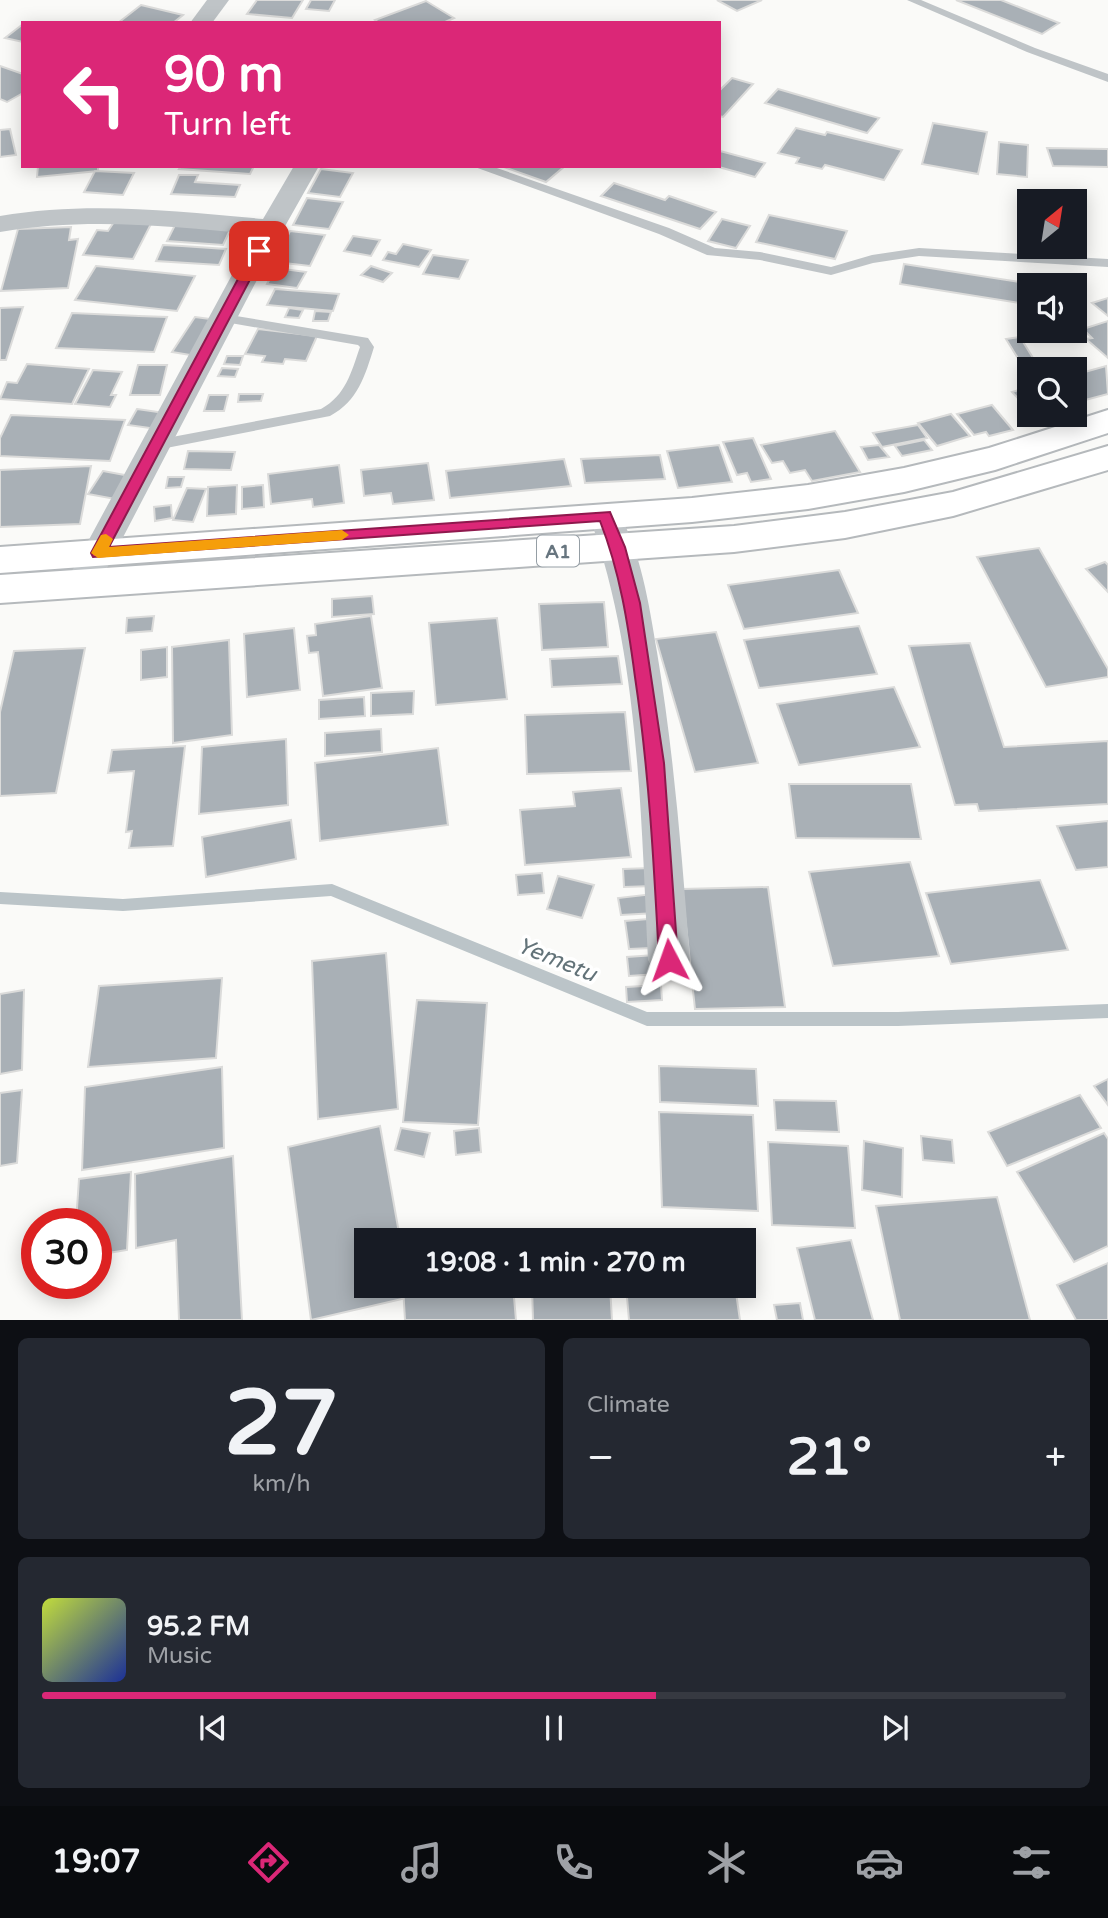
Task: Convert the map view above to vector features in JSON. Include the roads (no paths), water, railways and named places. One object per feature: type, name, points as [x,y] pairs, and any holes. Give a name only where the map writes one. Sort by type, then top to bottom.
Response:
[{"type":"highway","name":"A1","points":[[0,589],[90,568],[611,531],[904,480],[995,458],[1108,422]]},
{"type":"highway","name":"A1","points":[[611,531],[734,539],[845,525],[953,504],[1108,458]]},
{"type":"highway","name":"A1","points":[[0,560],[90,568]]},
{"type":"street","points":[[202,21],[218,0]]},
{"type":"street","points":[[90,568],[271,228],[306,168]]},
{"type":"street","points":[[0,224],[36,217],[111,214],[271,228]]},
{"type":"street","points":[[611,531],[632,603],[656,763],[669,960]]},
{"type":"lane","points":[[912,0],[1108,79]]},
{"type":"lane","points":[[484,168],[664,231],[712,252],[760,256],[831,271],[872,259],[919,252],[1108,263]]},
{"type":"lane","points":[[156,445],[325,413],[341,406],[349,395],[367,347],[363,341],[224,318]]},
{"type":"waterway","name":"Yemetu","points":[[0,898],[123,905],[332,890],[647,1019],[898,1019],[1108,1011]]}]
